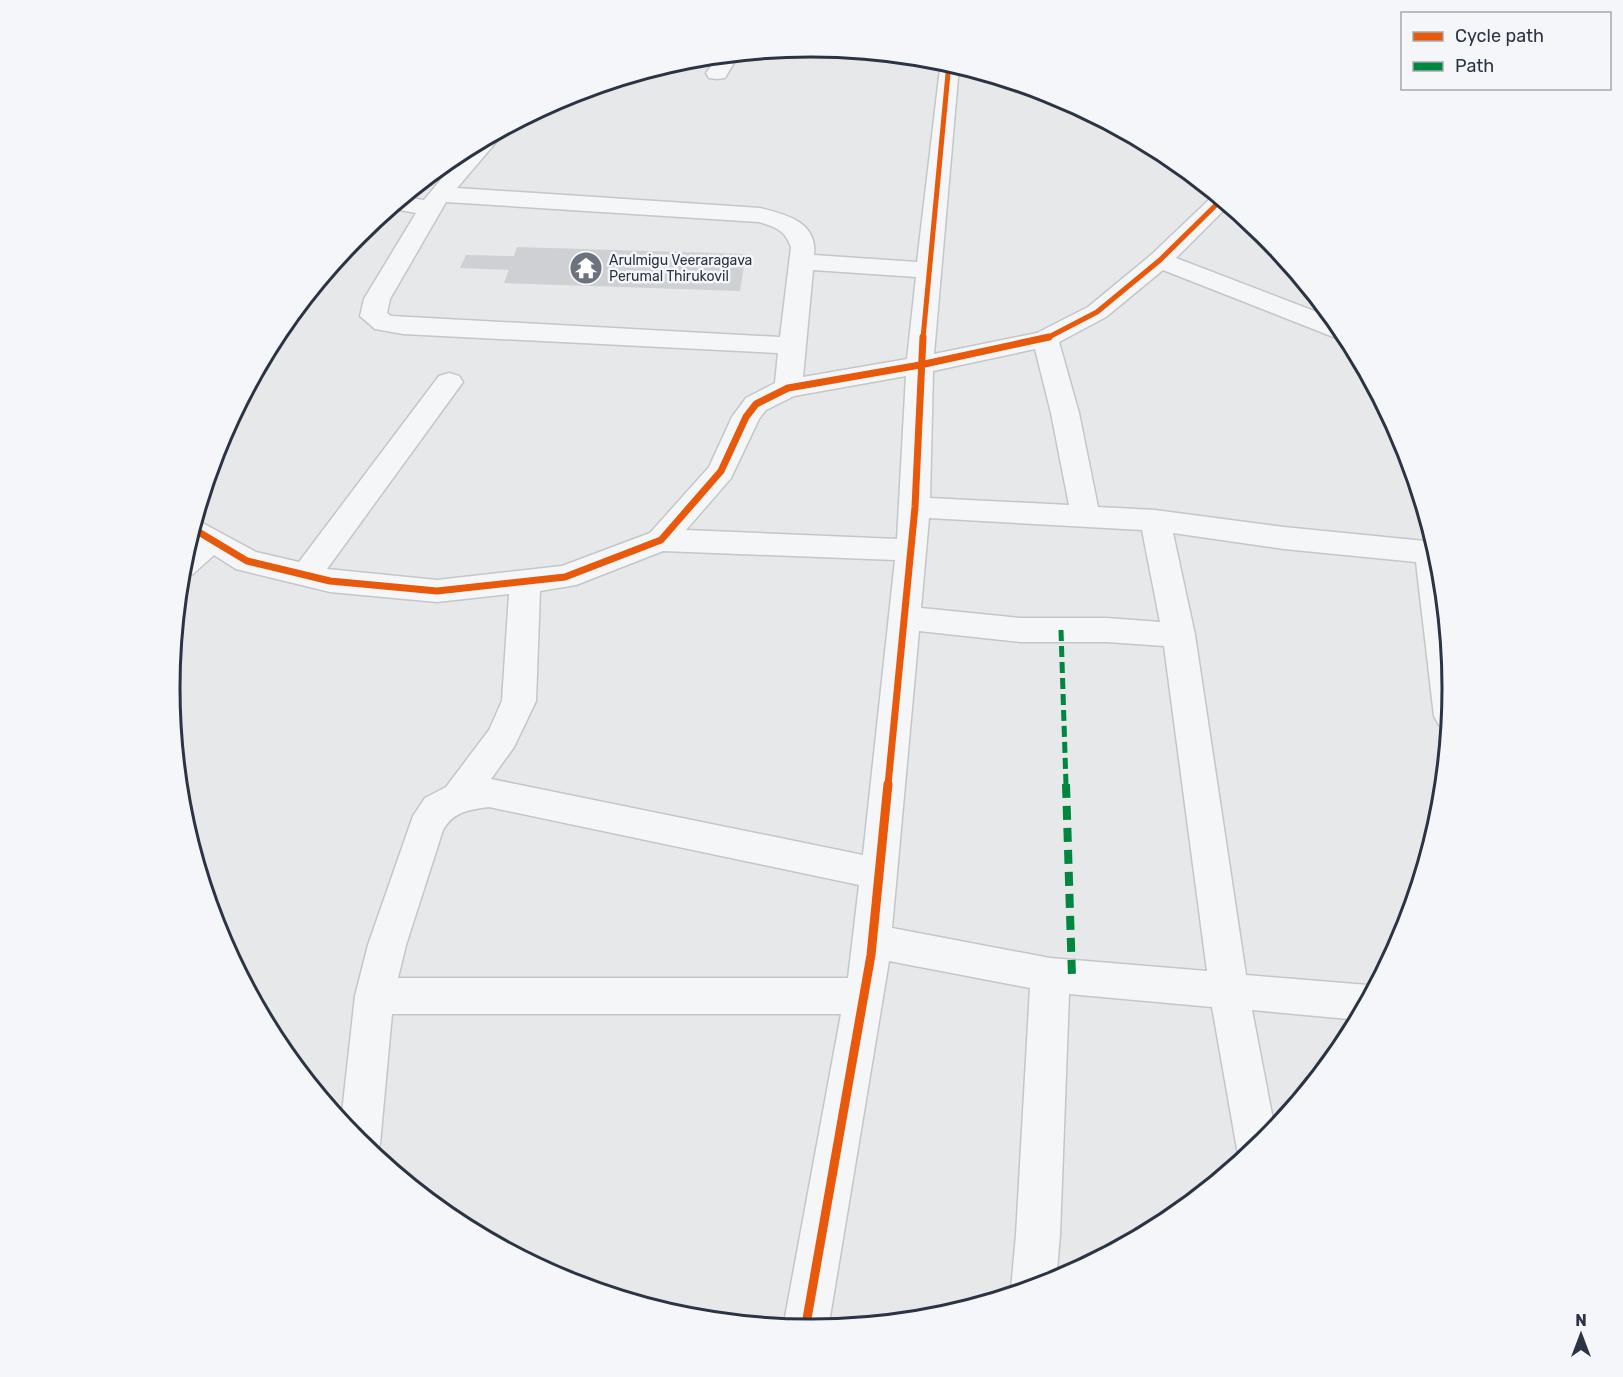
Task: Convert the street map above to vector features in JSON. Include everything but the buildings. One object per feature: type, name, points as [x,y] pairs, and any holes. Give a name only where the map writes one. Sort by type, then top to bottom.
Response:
[{"type":"street","points":[[717,73],[724,63]]},
{"type":"street","points":[[807,1320],[873,941],[915,507],[920,365],[948,72]]},
{"type":"street","points":[[472,156],[435,201],[376,299],[373,316],[384,323],[403,326],[791,346]]},
{"type":"street","points":[[409,202],[435,201],[760,215],[784,222],[798,231],[803,247],[788,388]]},
{"type":"street","points":[[661,540],[721,471],[746,417],[756,404],[770,395],[788,388],[920,365],[1045,339],[1097,312],[1160,260],[1217,204]]},
{"type":"street","points":[[1160,260],[1328,325]]},
{"type":"street","points":[[801,262],[930,270]]},
{"type":"street","points":[[1045,339],[1057,376],[1071,441],[1078,489],[1086,516]]},
{"type":"street","points":[[306,575],[449,382]]},
{"type":"street","points":[[915,507],[1155,520],[1284,538],[1428,551]]},
{"type":"street","points":[[1155,520],[1179,635],[1229,992],[1256,1137]]},
{"type":"street","points":[[202,534],[247,561],[330,581],[437,591],[565,577],[661,540],[911,550]]},
{"type":"street","points":[[458,797],[502,738],[519,701],[525,581]]},
{"type":"street","points":[[904,618],[1020,630],[1107,630],[1179,635]]},
{"type":"street","points":[[360,1130],[374,996],[387,945],[426,826],[437,808],[458,797],[489,793],[879,874]]},
{"type":"street","points":[[873,941],[1050,975],[1359,1002]]},
{"type":"street","points":[[1034,1279],[1050,975]]},
{"type":"street","points":[[374,996],[864,996]]},
{"type":"marked path","points":[[1061,630],[1072,977]]},
{"type":"cycle path","points":[[807,1320],[871,955],[915,507],[920,365],[948,72]]},
{"type":"cycle path","points":[[200,533],[247,561],[330,581],[437,591],[565,577],[661,540],[721,471],[746,417],[756,404],[770,395],[788,388],[920,365],[1045,339],[1097,312],[1160,260],[1217,204]]},
{"type":"place","name":"Arulmigu Veeraragava Perumal Thirukovil","points":[[586,268]]}]
